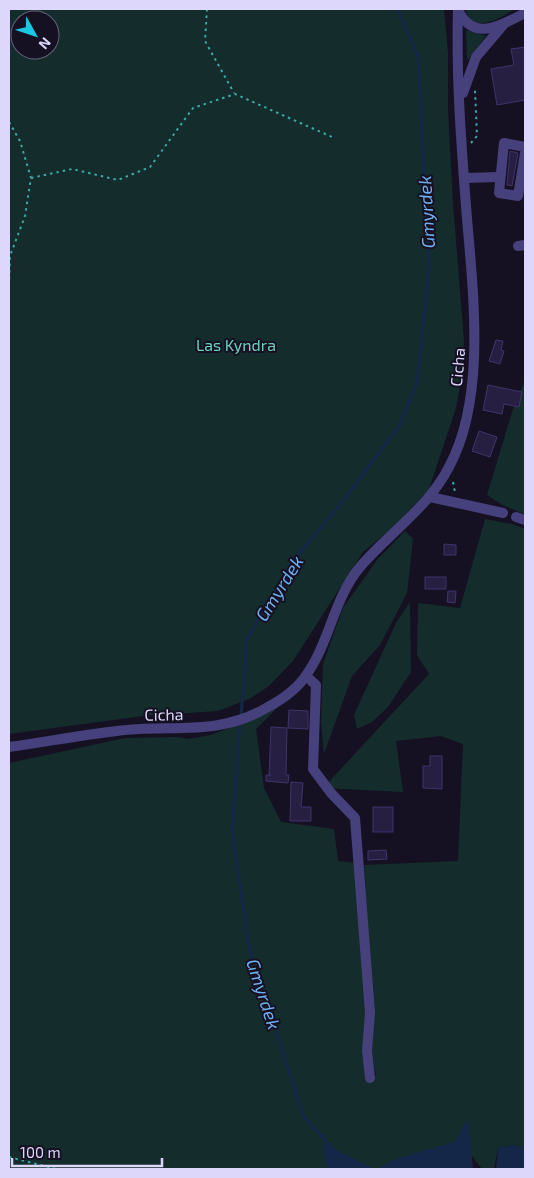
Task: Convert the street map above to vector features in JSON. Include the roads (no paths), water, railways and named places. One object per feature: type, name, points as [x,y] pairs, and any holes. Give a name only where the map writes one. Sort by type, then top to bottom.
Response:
[{"type":"street","points":[[458,9],[462,18],[472,26],[482,30],[492,29],[525,14]]},
{"type":"street","name":"Cicha","points":[[9,747],[117,731],[204,729],[233,724],[282,699],[306,676],[322,649],[336,609],[358,570],[430,496],[450,466],[467,416],[474,362],[476,315],[460,98],[458,9]]},
{"type":"street","points":[[460,98],[476,56],[504,24]]},
{"type":"street","points":[[525,147],[504,143],[499,177],[499,193],[518,196],[525,152]]},
{"type":"street","points":[[465,178],[499,177]]},
{"type":"street","points":[[430,496],[503,513]]},
{"type":"street","points":[[306,676],[316,685],[313,769],[331,793],[355,818],[370,1013],[367,1051],[370,1078]]},
{"type":"water","points":[[468,1118],[473,1169],[377,1169],[398,1158],[455,1142]]},
{"type":"water","points":[[322,1143],[374,1169],[327,1169]]},
{"type":"water","points":[[515,1145],[525,1149],[525,1169],[496,1169],[498,1148]]},
{"type":"waterway","name":"Gmyrdek","points":[[241,716],[247,639],[291,563],[339,506],[399,426],[417,383],[429,268],[418,56],[397,9]]},
{"type":"waterway","name":"Gmyrdek","points":[[240,722],[232,832],[250,952],[304,1117],[335,1151]]},
{"type":"park label","name":"Las Kyndra","points":[[236,344]]}]
